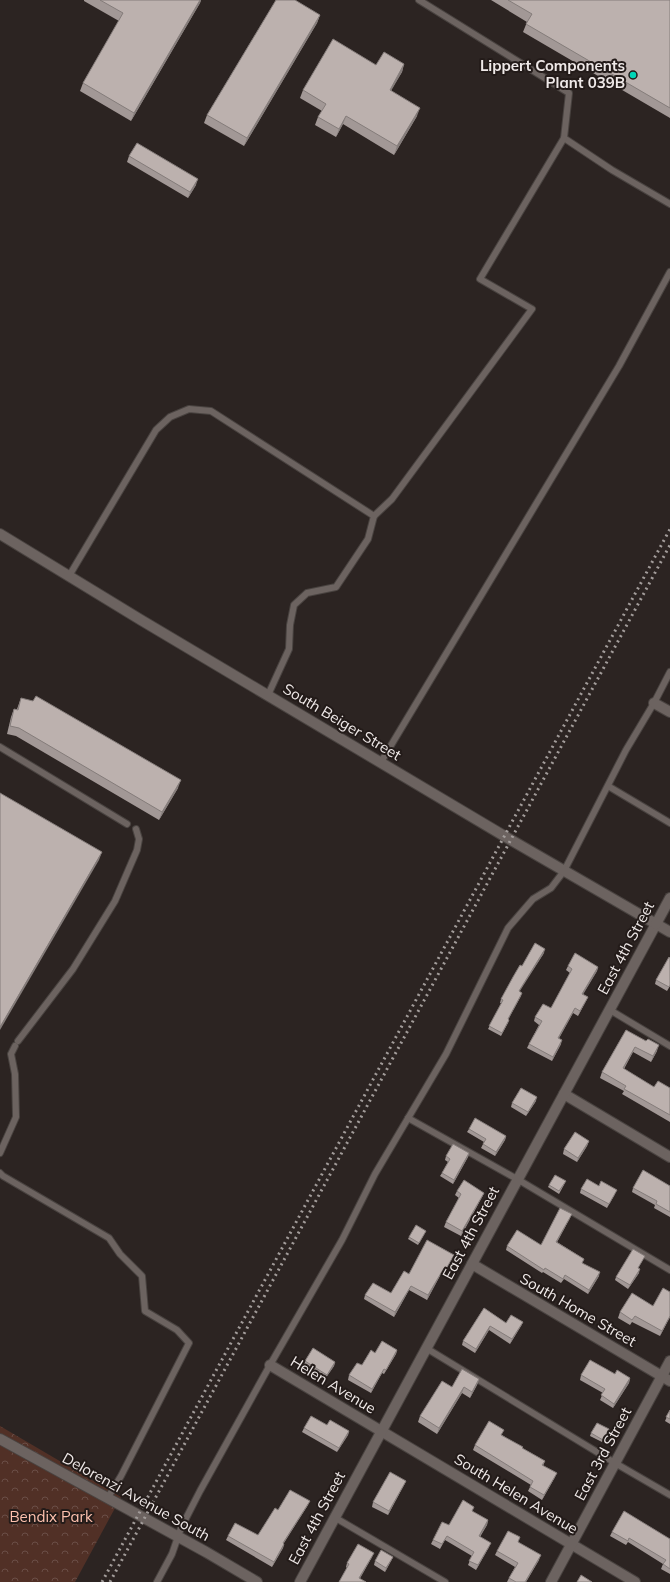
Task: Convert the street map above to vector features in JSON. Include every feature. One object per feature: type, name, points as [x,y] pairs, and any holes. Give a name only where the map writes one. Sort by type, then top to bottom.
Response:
[{"type":"street","name":"South Beiger Street","points":[[0,535],[670,932]]},
{"type":"street","points":[[654,703],[670,712]]},
{"type":"street","name":"East 4th Street","points":[[300,1582],[670,898]]},
{"type":"street","points":[[564,1094],[670,1157]]},
{"type":"street","name":"South Home Street","points":[[472,1264],[666,1378]]},
{"type":"street","name":"East 3rd Street","points":[[551,1582],[615,1463],[666,1378],[670,1361]]},
{"type":"street","name":"Helen Avenue","points":[[270,1365],[381,1432]]},
{"type":"street","name":"South Helen Avenue","points":[[381,1432],[635,1582]]},
{"type":"street","name":"Delorenzi Avenue South","points":[[0,1439],[107,1499],[178,1536],[257,1582]]},
{"type":"lane","points":[[268,695],[289,649],[290,625],[294,606],[307,593],[336,587],[368,540],[374,516],[392,499],[532,309],[480,279],[564,138],[569,93],[419,0]]},
{"type":"lane","points":[[564,138],[612,170],[670,204]]},
{"type":"lane","points":[[381,762],[619,366],[670,272]]},
{"type":"lane","points":[[69,576],[156,430],[170,417],[189,409],[211,411],[374,516]]},
{"type":"lane","points":[[157,1582],[172,1554],[180,1528],[270,1365],[342,1240],[375,1174],[446,1054],[508,928],[533,899],[551,888],[564,870],[626,750],[654,703],[670,672]]},
{"type":"lane","points":[[0,747],[127,824]]},
{"type":"lane","points":[[608,786],[670,823]]},
{"type":"lane","points":[[0,1152],[16,1117],[15,1074],[11,1054],[17,1043],[73,970],[115,901],[137,850],[139,839],[136,829]]},
{"type":"lane","points":[[610,1010],[670,1046]]},
{"type":"lane","points":[[408,1118],[517,1179],[670,1270]]},
{"type":"lane","points":[[0,1173],[109,1238],[120,1254],[142,1276],[145,1311],[177,1330],[189,1343],[121,1476],[107,1499]]},
{"type":"lane","points":[[426,1348],[670,1495]]},
{"type":"lane","points":[[334,1517],[445,1582]]},
{"type":"green space","name":"Bendix Park","points":[[0,1426],[121,1497],[75,1582],[0,1582]]},
{"type":"building","points":[[100,0],[200,0],[134,113],[83,83],[123,13]]},
{"type":"building","points":[[276,0],[295,0],[320,15],[247,138],[207,115]]},
{"type":"building","name":"Lippert Components Plant 039B","points":[[508,0],[670,0],[670,108],[526,24],[532,14]]},
{"type":"building","points":[[333,39],[376,65],[384,52],[404,64],[390,90],[420,108],[397,146],[346,116],[339,129],[318,117],[326,104],[303,90]]},
{"type":"building","points":[[137,143],[198,179],[190,192],[129,156]]},
{"type":"building","points":[[36,696],[181,780],[162,812],[19,728],[10,726],[14,709],[18,710],[21,698],[33,701]]},
{"type":"building","points":[[0,793],[102,852],[0,1027]]},
{"type":"building","points":[[535,943],[545,949],[519,991],[522,993],[502,1033],[489,1026],[513,977],[520,965],[522,966]]},
{"type":"building","points":[[575,953],[598,967],[582,994],[588,997],[580,1011],[575,1008],[558,1038],[562,1040],[553,1057],[529,1044],[542,1021],[535,1017],[543,1004],[551,1008],[572,969],[568,966]]},
{"type":"building","points":[[669,957],[670,985],[669,987],[656,980]]},
{"type":"building","points":[[626,1030],[646,1041],[648,1039],[659,1045],[653,1056],[635,1047],[623,1068],[654,1087],[658,1081],[670,1088],[670,1115],[624,1089],[626,1086],[602,1072]]},
{"type":"building","points":[[521,1088],[537,1097],[528,1112],[512,1103]]},
{"type":"building","points":[[475,1118],[506,1136],[496,1152],[483,1144],[486,1139],[469,1129]]},
{"type":"building","points":[[575,1132],[589,1141],[578,1158],[564,1149]]},
{"type":"building","points":[[453,1144],[469,1153],[454,1180],[442,1173],[450,1159],[446,1156]]},
{"type":"building","points":[[643,1170],[670,1186],[670,1212],[656,1204],[657,1201],[633,1188]]},
{"type":"building","points":[[555,1175],[566,1181],[559,1191],[549,1185]]},
{"type":"building","points":[[587,1179],[599,1186],[601,1181],[617,1190],[609,1204],[581,1189]]},
{"type":"building","points":[[464,1180],[484,1193],[462,1231],[446,1222],[461,1194],[457,1191]]},
{"type":"building","points":[[560,1208],[572,1214],[556,1242],[584,1259],[582,1263],[600,1272],[589,1290],[565,1275],[563,1279],[545,1268],[544,1270],[507,1246],[517,1230],[541,1245]]},
{"type":"building","points":[[416,1225],[426,1231],[419,1243],[409,1237]]},
{"type":"building","points":[[427,1240],[454,1255],[446,1269],[444,1268],[428,1295],[411,1286],[395,1312],[365,1295],[373,1283],[391,1293],[404,1271],[409,1274]]},
{"type":"building","points":[[633,1249],[645,1256],[638,1268],[640,1269],[630,1285],[616,1277]]},
{"type":"building","points":[[663,1288],[670,1292],[670,1316],[662,1331],[635,1316],[632,1320],[620,1312],[632,1293],[653,1306]]},
{"type":"building","points":[[484,1308],[506,1323],[511,1315],[523,1322],[512,1339],[490,1326],[476,1349],[463,1341]]},
{"type":"building","points":[[382,1341],[397,1350],[386,1370],[384,1369],[372,1389],[349,1375],[357,1363],[362,1365],[371,1350],[375,1353]]},
{"type":"building","points":[[313,1348],[335,1362],[327,1375],[305,1361]]},
{"type":"building","points":[[590,1360],[615,1374],[617,1370],[630,1378],[614,1404],[601,1395],[605,1389],[581,1375]]},
{"type":"building","points":[[462,1369],[479,1379],[472,1392],[464,1387],[439,1428],[420,1416],[442,1381],[452,1387]]},
{"type":"building","points":[[670,1410],[670,1419],[666,1417]]},
{"type":"building","points":[[311,1416],[327,1425],[330,1420],[349,1431],[339,1448],[304,1428]]},
{"type":"building","points":[[489,1421],[504,1430],[501,1435],[545,1461],[542,1465],[557,1473],[544,1495],[530,1487],[533,1481],[475,1445]]},
{"type":"building","points":[[597,1423],[609,1429],[603,1440],[591,1433]]},
{"type":"building","points":[[390,1472],[406,1481],[389,1511],[373,1502]]},
{"type":"building","points":[[290,1490],[310,1501],[283,1543],[284,1544],[274,1562],[228,1536],[235,1523],[258,1535],[275,1508],[278,1510]]},
{"type":"building","points":[[463,1500],[474,1507],[472,1511],[488,1520],[479,1536],[491,1543],[478,1565],[469,1561],[474,1552],[447,1536],[442,1544],[433,1540],[442,1522],[449,1525]]},
{"type":"building","points":[[624,1511],[670,1539],[670,1569],[663,1564],[666,1560],[629,1538],[628,1541],[612,1532]]},
{"type":"building","points":[[508,1531],[520,1537],[518,1542],[541,1555],[525,1582],[516,1582],[509,1578],[518,1563],[497,1551]]},
{"type":"building","points":[[358,1544],[374,1553],[359,1578],[366,1582],[339,1582],[349,1564],[347,1563]]},
{"type":"building","points":[[381,1550],[393,1557],[386,1568],[375,1561]]},
{"type":"building","points":[[581,1575],[592,1582],[577,1582]]},
{"type":"railway","points":[[102,1582],[670,529]]},
{"type":"railway","points":[[110,1582],[670,545]]},
{"type":"place","name":"Lippert Components Plant 039B","points":[[633,75]]}]
